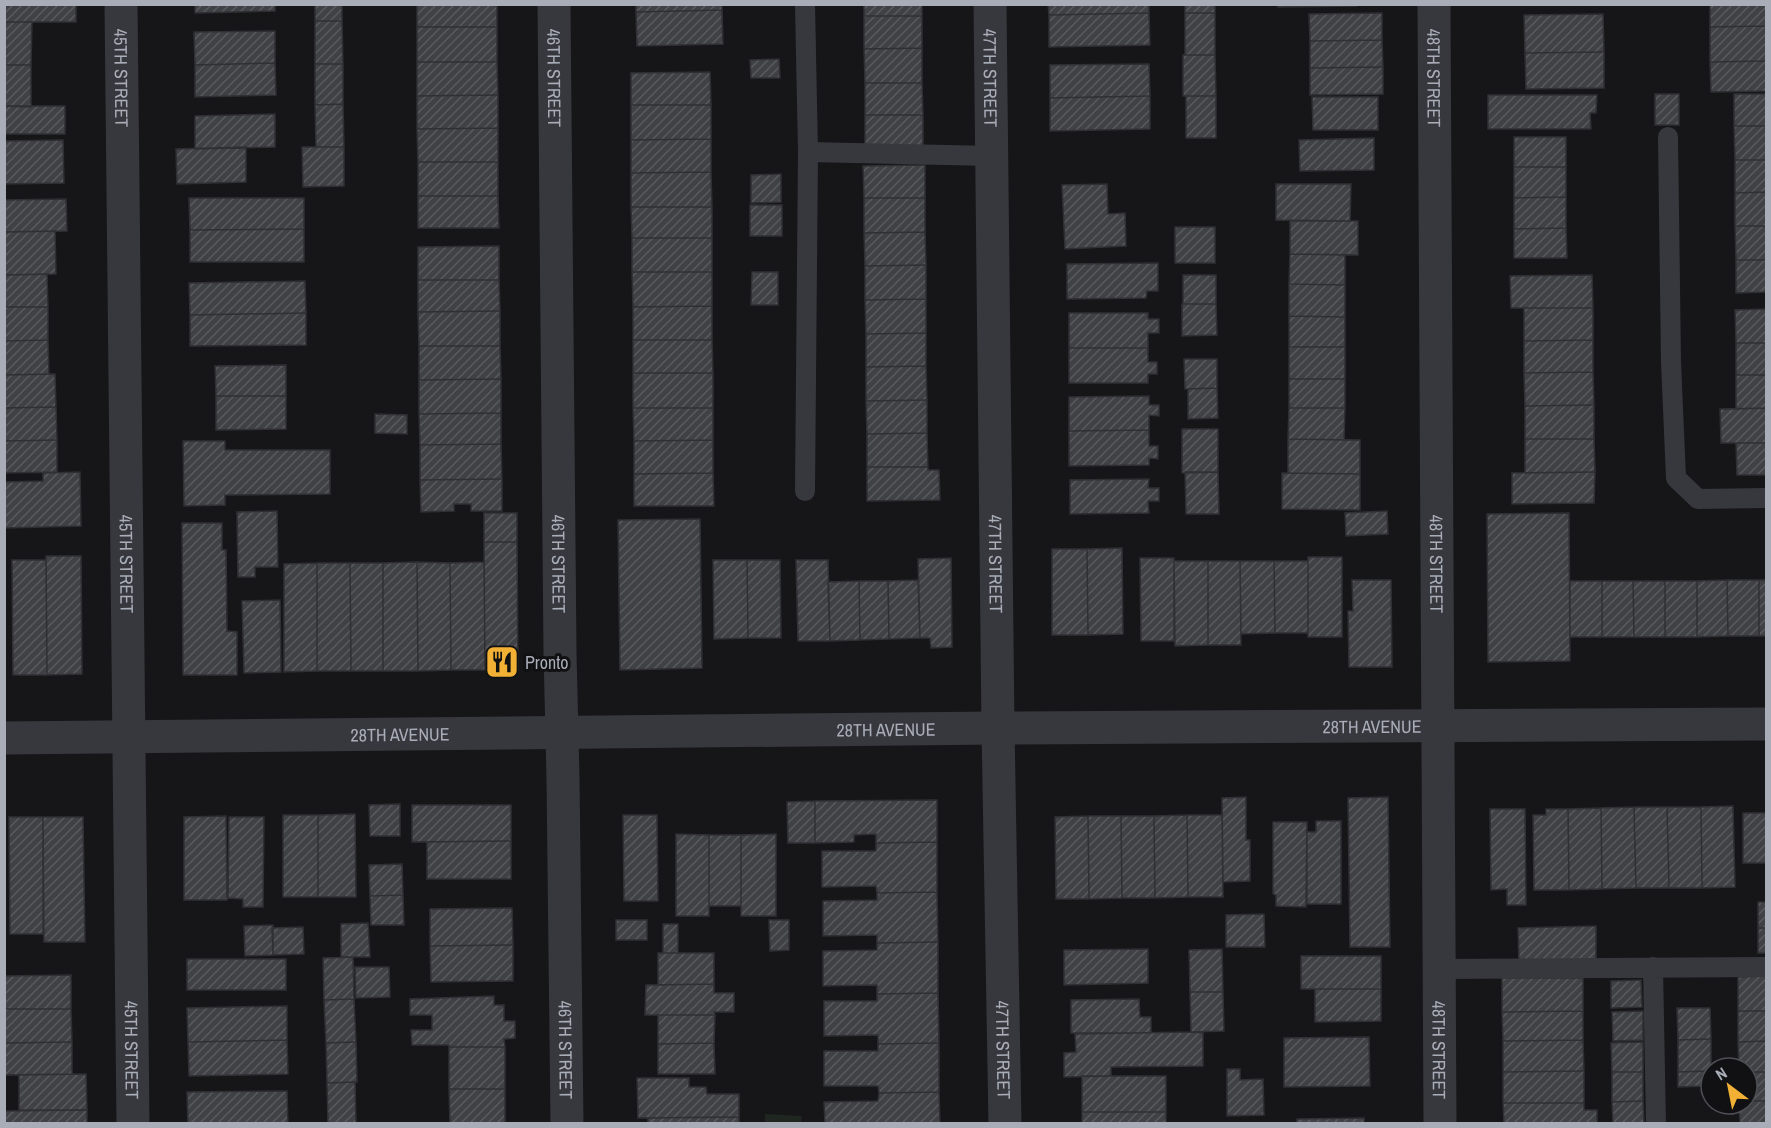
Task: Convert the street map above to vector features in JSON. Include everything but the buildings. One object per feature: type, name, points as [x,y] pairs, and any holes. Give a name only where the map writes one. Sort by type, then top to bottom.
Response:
[{"type":"street","name":"45TH STREET","points":[[121,4],[133,1124]]},
{"type":"street","name":"46TH STREET","points":[[554,4],[567,1124]]},
{"type":"street","name":"47TH STREET","points":[[990,4],[1005,1124]]},
{"type":"street","name":"48TH STREET","points":[[1434,4],[1440,1124]]},
{"type":"street","name":"28TH AVENUE","points":[[4,738],[998,728],[1767,724]]},
{"type":"lane","points":[[805,4],[808,152],[805,491]]},
{"type":"lane","points":[[1668,137],[1671,362],[1676,478],[1698,499],[1767,498]]},
{"type":"lane","points":[[808,152],[992,156]]},
{"type":"lane","points":[[1653,967],[1656,1124]]},
{"type":"lane","points":[[1439,969],[1767,967]]},
{"type":"shaded area","points":[[765,1114],[802,1116],[801,1123],[765,1123]]},
{"type":"place","name":"Pronto","points":[[502,662]]}]
